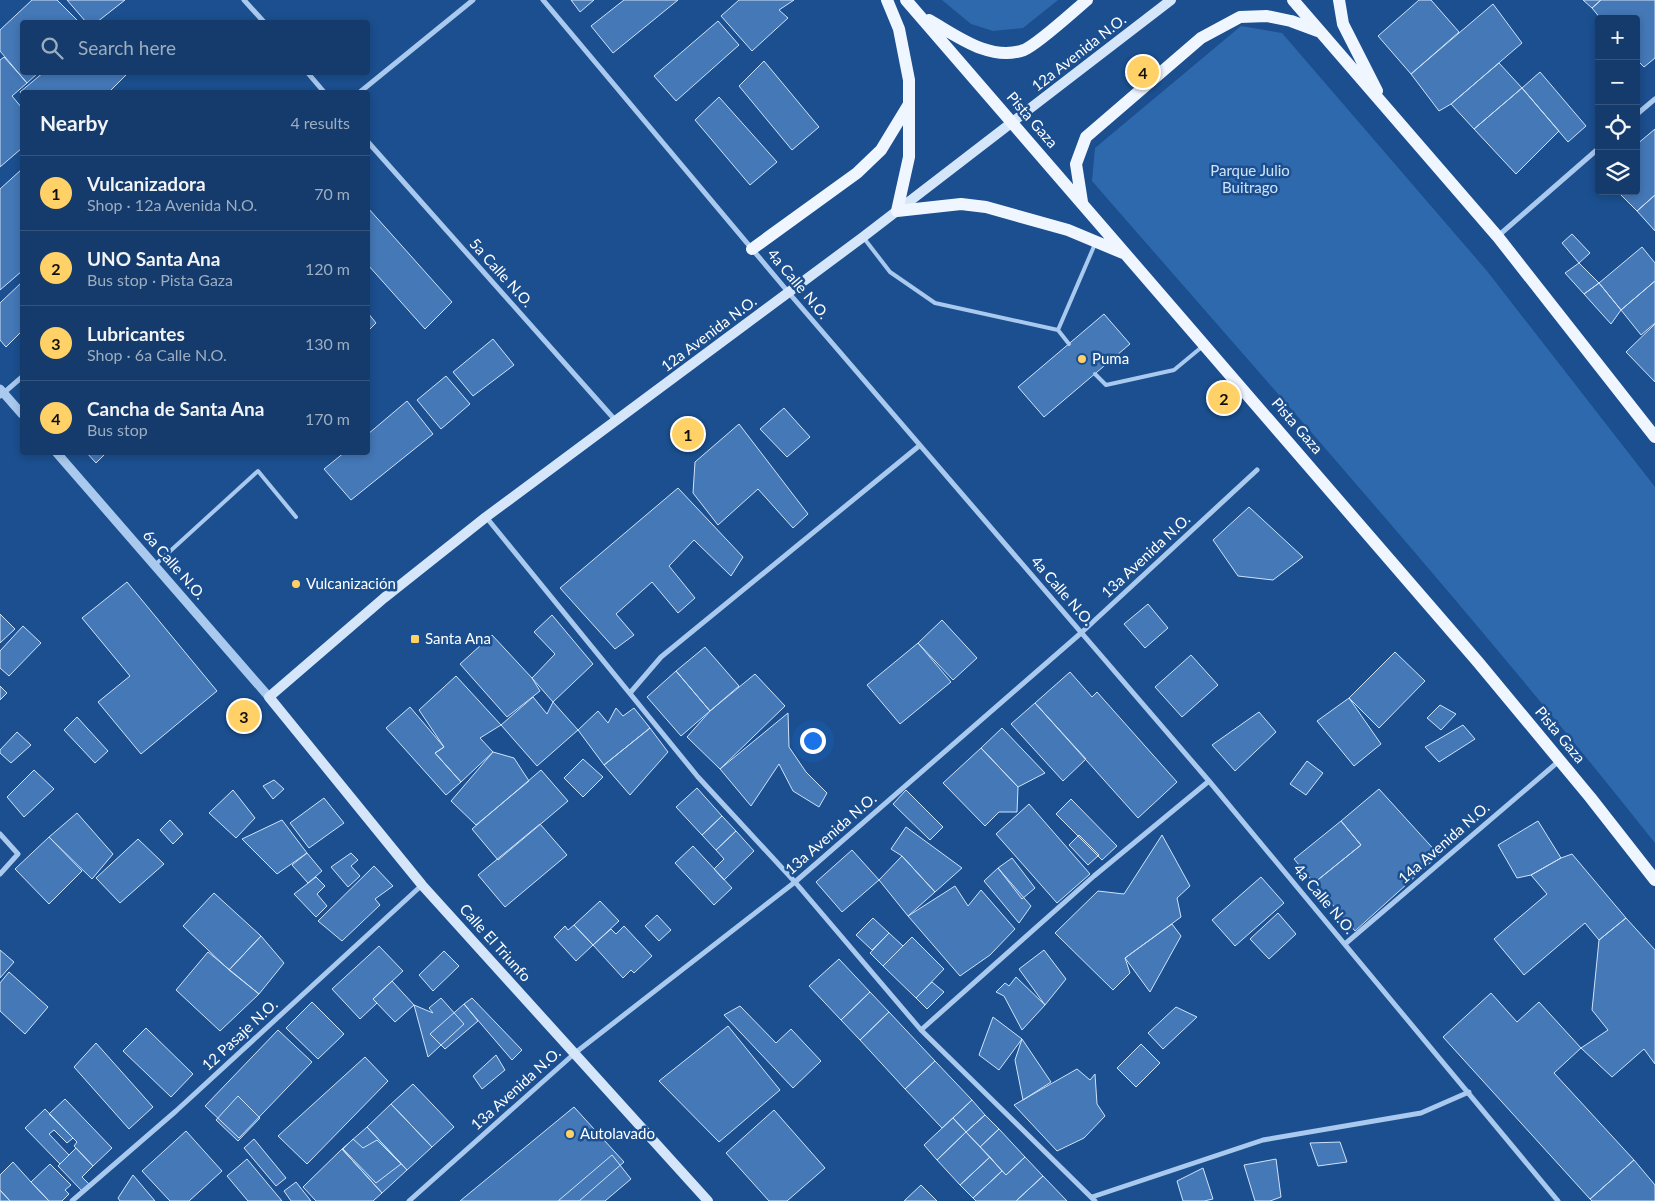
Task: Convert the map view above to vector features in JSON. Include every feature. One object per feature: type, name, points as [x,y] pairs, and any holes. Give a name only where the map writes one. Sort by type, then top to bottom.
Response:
[{"type":"main road","points":[[887,0],[899,29],[909,80],[909,157],[897,212],[961,204],[986,207],[1068,230],[1127,254]]},
{"type":"main road","name":"Pista Gaza","points":[[906,0],[1472,655],[1560,760],[1655,880]]},
{"type":"main road","points":[[920,16],[973,46],[999,54],[1025,49],[1087,0]]},
{"type":"main road","name":"12a Avenida N.O.","points":[[269,697],[384,598],[486,517],[897,212],[1171,0]]},
{"type":"main road","points":[[1293,0],[1498,237],[1655,437]]},
{"type":"main road","points":[[1339,0],[1343,24],[1386,109]]},
{"type":"main road","points":[[1082,202],[1076,164],[1086,137],[1200,38],[1240,17],[1267,16],[1291,21],[1321,32]]},
{"type":"main road","points":[[752,249],[857,173],[881,150],[909,104]]},
{"type":"main road","name":"Calle El Triunfo","points":[[269,697],[422,885],[708,1201]]},
{"type":"street","points":[[244,0],[262,20]]},
{"type":"street","points":[[362,90],[473,0]]},
{"type":"street","name":"4a Calle N.O.","points":[[543,0],[919,446],[1209,781],[1558,1201]]},
{"type":"street","points":[[310,75],[322,90]]},
{"type":"street","points":[[1640,112],[1655,99]]},
{"type":"street","name":"5a Calle N.O.","points":[[370,144],[616,421]]},
{"type":"street","points":[[1498,237],[1597,150]]},
{"type":"street","points":[[20,379],[1,393],[20,412]]},
{"type":"street","points":[[630,693],[661,657],[919,446]]},
{"type":"street","name":"6a Calle N.O.","points":[[59,455],[156,564],[269,697]]},
{"type":"street","name":"13a Avenida N.O.","points":[[409,1201],[575,1053],[795,882],[1082,633],[1257,470]]},
{"type":"street","points":[[486,517],[698,777],[795,882],[921,1030],[1094,1199],[1263,1140],[1421,1113],[1469,1092]]},
{"type":"street","name":"14a Avenida N.O.","points":[[1345,944],[1560,760]]},
{"type":"street","points":[[921,1030],[1094,876],[1209,781]]},
{"type":"street","points":[[0,834],[18,854],[0,874]]},
{"type":"street","name":"12 Pasaje N.O.","points":[[72,1201],[176,1111],[422,885]]},
{"type":"lane","points":[[863,237],[890,272],[935,304],[1058,330],[1069,344]]},
{"type":"lane","points":[[1058,330],[1096,242]]},
{"type":"lane","points":[[1095,374],[1106,385],[1174,370],[1205,345]]},
{"type":"lane","points":[[156,564],[258,471],[296,518]]},
{"type":"green space","points":[[942,0],[1058,0],[1023,28],[993,31],[971,24]]},
{"type":"green space","name":"Parque Julio Buitrago","points":[[1241,26],[1282,33],[1487,271],[1655,487],[1655,843],[1448,591],[1092,181],[1095,148]]},
{"type":"building","points":[[32,0],[57,0],[77,20],[20,20],[20,75],[0,51],[0,30]]},
{"type":"building","points":[[67,0],[125,0],[100,20],[84,20]]},
{"type":"building","points":[[571,0],[594,0],[580,12]]},
{"type":"building","points":[[624,0],[678,0],[613,53],[591,26]]},
{"type":"building","points":[[739,0],[794,0],[779,10],[788,18],[752,51],[721,16]]},
{"type":"building","points":[[1419,0],[1431,0],[1459,32],[1411,74],[1378,36]]},
{"type":"building","points":[[1583,0],[1601,0],[1592,8]]},
{"type":"building","points":[[1601,0],[1655,0],[1655,58],[1644,67],[1640,63],[1640,15],[1598,15],[1592,8]]},
{"type":"building","points":[[1493,4],[1522,43],[1451,104],[1439,111],[1411,74]]},
{"type":"building","points":[[718,21],[739,45],[676,101],[654,76]]},
{"type":"building","points":[[4,57],[27,83],[12,96],[20,106],[20,150],[0,167],[0,60]]},
{"type":"building","points":[[764,61],[819,127],[792,150],[739,86]]},
{"type":"building","points":[[1499,63],[1522,88],[1474,129],[1451,104]]},
{"type":"building","points":[[1540,72],[1586,126],[1568,142],[1522,88]]},
{"type":"building","points":[[20,75],[36,75],[27,83]]},
{"type":"building","points":[[40,75],[126,75],[111,90],[22,90]]},
{"type":"building","points":[[1522,88],[1559,131],[1516,174],[1474,129]]},
{"type":"building","points":[[719,97],[777,162],[750,185],[695,120]]},
{"type":"building","points":[[1655,129],[1655,195],[1637,211],[1621,195],[1640,195],[1640,142]]},
{"type":"building","points":[[20,171],[20,273],[0,290],[0,189]]},
{"type":"building","points":[[1655,195],[1655,231],[1637,211]]},
{"type":"building","points":[[370,210],[452,302],[425,329],[370,267]]},
{"type":"building","points":[[1572,234],[1590,253],[1579,263],[1562,243]]},
{"type":"building","points":[[1642,247],[1655,263],[1655,281],[1621,310],[1599,283]]},
{"type":"building","points":[[1579,263],[1599,283],[1584,294],[1565,273]]},
{"type":"building","points":[[1655,281],[1655,323],[1641,335],[1621,310]]},
{"type":"building","points":[[1599,283],[1621,310],[1611,324],[1584,294]]},
{"type":"building","points":[[20,284],[20,333],[6,347],[0,340],[0,303]]},
{"type":"building","name":"Puma","points":[[1104,314],[1130,344],[1044,417],[1018,387]]},
{"type":"building","points":[[370,316],[376,323],[370,329]]},
{"type":"building","points":[[1655,324],[1655,382],[1626,352]]},
{"type":"building","points":[[493,339],[514,365],[473,396],[453,372]]},
{"type":"building","points":[[446,376],[470,404],[441,429],[417,400]]},
{"type":"building","points":[[407,401],[433,434],[351,500],[324,469],[341,455],[370,455],[370,432]]},
{"type":"building","points":[[784,408],[810,437],[787,457],[760,429]]},
{"type":"building","points":[[739,424],[808,514],[793,528],[758,489],[718,525],[693,493],[695,462]]},
{"type":"building","points":[[89,455],[104,455],[96,463]]},
{"type":"building","points":[[678,488],[743,557],[731,576],[694,540],[669,566],[695,598],[678,613],[652,582],[616,614],[634,635],[615,649],[560,588]]},
{"type":"building","points":[[1249,507],[1303,557],[1273,580],[1238,576],[1213,540]]},
{"type":"building","points":[[127,582],[217,691],[141,754],[98,702],[130,676],[82,618]]},
{"type":"building","points":[[1148,604],[1168,628],[1145,648],[1124,624]]},
{"type":"building","points":[[0,614],[15,629],[0,643]]},
{"type":"building","points":[[552,615],[593,664],[553,702],[532,678],[555,654],[534,632]]},
{"type":"building","points":[[942,620],[977,658],[953,680],[918,643]]},
{"type":"building","points":[[23,626],[41,643],[9,676],[0,668],[0,651]]},
{"type":"building","points":[[492,635],[532,678],[540,691],[507,717],[460,664]]},
{"type":"building","points":[[918,643],[951,682],[900,724],[867,685]]},
{"type":"building","points":[[705,647],[739,686],[710,711],[676,671]]},
{"type":"building","points":[[1395,652],[1425,681],[1379,728],[1349,698]]},
{"type":"building","points":[[1191,655],[1218,685],[1182,717],[1155,687]]},
{"type":"building","points":[[676,671],[710,711],[681,736],[647,697]]},
{"type":"building","points":[[1070,672],[1092,697],[1097,692],[1177,782],[1138,818],[1035,703]]},
{"type":"building","points":[[755,674],[785,706],[720,769],[687,737],[710,711]]},
{"type":"building","points":[[456,676],[501,725],[480,738],[493,752],[461,782],[435,753],[444,747],[419,710]]},
{"type":"building","points":[[0,686],[7,693],[0,700]]},
{"type":"building","points":[[533,697],[547,714],[553,702],[578,730],[537,766],[501,725]]},
{"type":"building","points":[[1349,698],[1381,744],[1354,766],[1317,721]]},
{"type":"building","points":[[1035,703],[1086,759],[1063,781],[1011,724]]},
{"type":"building","points":[[1440,705],[1456,714],[1441,730],[1427,718]]},
{"type":"building","points":[[410,707],[444,747],[435,753],[461,782],[446,795],[386,728]]},
{"type":"building","points":[[616,708],[623,716],[634,708],[650,728],[604,765],[578,730],[598,711],[608,723]]},
{"type":"building","points":[[1259,712],[1276,732],[1235,771],[1212,745]]},
{"type":"building","points":[[788,713],[789,747],[806,772],[827,793],[819,807],[793,791],[779,764],[751,806],[720,769]]},
{"type":"building","points":[[77,717],[108,751],[95,763],[64,730]]},
{"type":"building","points":[[1463,725],[1475,739],[1439,762],[1425,747]]},
{"type":"building","points":[[650,728],[668,752],[630,795],[604,765]]},
{"type":"building","points":[[1002,728],[1045,773],[1018,787],[981,748]]},
{"type":"building","points":[[17,732],[31,745],[11,763],[0,753],[0,750]]},
{"type":"building","points":[[981,748],[1018,787],[1017,812],[999,812],[985,826],[943,783]]},
{"type":"building","points":[[493,752],[514,758],[529,781],[476,825],[451,801]]},
{"type":"building","points":[[583,759],[603,777],[583,797],[564,778]]},
{"type":"building","points":[[1307,761],[1323,773],[1306,795],[1290,784]]},
{"type":"building","points":[[34,770],[54,789],[24,817],[7,797]]},
{"type":"building","points":[[541,770],[568,801],[498,860],[472,829]]},
{"type":"building","points":[[274,780],[284,789],[273,799],[263,786]]},
{"type":"building","points":[[697,788],[722,816],[702,835],[676,807]]},
{"type":"building","points":[[1379,789],[1439,855],[1355,931],[1314,883],[1361,845],[1341,821]]},
{"type":"building","points":[[233,790],[255,818],[236,838],[209,813]]},
{"type":"building","points":[[906,790],[943,827],[930,840],[893,804]]},
{"type":"building","points":[[324,798],[344,823],[309,848],[290,823]]},
{"type":"building","points":[[1071,799],[1117,846],[1102,860],[1056,814]]},
{"type":"building","points":[[1029,804],[1090,874],[1057,903],[996,834]]},
{"type":"building","points":[[77,813],[113,854],[92,879],[49,837]]},
{"type":"building","points":[[722,816],[736,831],[716,850],[702,835]]},
{"type":"building","points":[[170,820],[183,834],[173,844],[160,830]]},
{"type":"building","points":[[282,820],[307,853],[277,874],[242,839]]},
{"type":"building","points":[[1341,821],[1361,845],[1314,883],[1294,859]]},
{"type":"building","points":[[1538,821],[1561,858],[1531,875],[1517,878],[1498,845]]},
{"type":"building","points":[[540,824],[567,855],[505,907],[478,875]]},
{"type":"building","points":[[906,827],[962,868],[935,892],[902,856],[891,849]]},
{"type":"building","points":[[736,831],[754,851],[724,880],[714,869],[724,859],[716,850]]},
{"type":"building","points":[[1079,835],[1099,855],[1088,865],[1069,845]]},
{"type":"building","points":[[1162,835],[1190,886],[1177,898],[1181,917],[1125,958],[1130,973],[1113,990],[1055,933],[1098,891],[1124,894]]},
{"type":"building","points":[[49,837],[82,871],[49,904],[15,869]]},
{"type":"building","points":[[138,839],[164,864],[120,903],[96,878]]},
{"type":"building","points":[[693,846],[732,888],[714,905],[675,863]]},
{"type":"building","points":[[852,850],[879,880],[842,912],[816,882]]},
{"type":"building","points":[[307,853],[322,871],[308,883],[292,865]]},
{"type":"building","points":[[351,853],[358,860],[351,866],[360,876],[348,887],[331,867]]},
{"type":"building","points":[[1572,854],[1626,918],[1599,940],[1585,923],[1524,975],[1494,939],[1547,894],[1531,875]]},
{"type":"building","points":[[902,856],[935,892],[908,916],[879,880]]},
{"type":"building","points":[[1012,858],[1035,888],[1022,899],[998,868]]},
{"type":"building","points":[[374,866],[393,886],[375,899],[380,905],[342,941],[318,921]]},
{"type":"building","points":[[998,868],[1031,906],[1019,923],[984,881]]},
{"type":"building","points":[[316,877],[325,886],[317,894],[327,906],[316,917],[294,894]]},
{"type":"building","points":[[1261,877],[1284,903],[1235,946],[1212,920]]},
{"type":"building","points":[[955,886],[968,906],[981,890],[1015,929],[990,955],[960,976],[908,916]]},
{"type":"building","points":[[214,893],[261,936],[229,970],[183,926]]},
{"type":"building","points":[[600,901],[619,921],[593,945],[574,925]]},
{"type":"building","points":[[1278,913],[1296,934],[1269,959],[1250,939]]},
{"type":"building","points":[[657,915],[671,930],[659,941],[645,926]]},
{"type":"building","points":[[873,918],[889,933],[872,950],[856,935]]},
{"type":"building","points":[[1626,918],[1655,950],[1655,1064],[1644,1049],[1612,1077],[1581,1048],[1608,1030],[1592,1010],[1599,940]]},
{"type":"building","points":[[1172,924],[1181,936],[1150,992],[1125,958]]},
{"type":"building","points":[[574,925],[593,945],[576,961],[554,937],[565,926],[568,930]]},
{"type":"building","points":[[624,926],[652,956],[634,973],[631,970],[623,978],[593,945],[611,929],[616,934]]},
{"type":"building","points":[[889,933],[903,946],[883,966],[870,953]]},
{"type":"building","points":[[261,936],[284,963],[259,994],[229,970]]},
{"type":"building","points":[[912,937],[944,969],[916,998],[883,966]]},
{"type":"building","points":[[379,946],[403,971],[373,999],[377,1003],[360,1019],[332,989]]},
{"type":"building","points":[[0,950],[14,962],[0,978]]},
{"type":"building","points":[[1044,950],[1066,979],[1045,1005],[1019,969]]},
{"type":"building","points":[[444,951],[459,966],[433,991],[419,975]]},
{"type":"building","points":[[208,952],[259,994],[220,1031],[176,990]]},
{"type":"building","points":[[839,959],[870,992],[841,1020],[809,986]]},
{"type":"building","points":[[9,972],[48,1007],[25,1034],[0,1011],[0,983]]},
{"type":"building","points":[[1016,977],[1045,1005],[1022,1030],[1004,996],[996,992],[1005,983],[1009,986]]},
{"type":"building","points":[[392,981],[414,1005],[395,1022],[373,999]]},
{"type":"building","points":[[932,982],[944,992],[927,1009],[916,998]]},
{"type":"building","points":[[870,992],[889,1012],[860,1040],[841,1020]]},
{"type":"building","points":[[1491,993],[1517,1022],[1539,1002],[1581,1048],[1554,1073],[1634,1160],[1590,1199],[1443,1037]]},
{"type":"building","points":[[441,998],[464,1024],[428,1057],[414,1005],[433,1013],[429,1008]]},
{"type":"building","points":[[472,998],[522,1050],[512,1060],[464,1004]]},
{"type":"building","points":[[312,1002],[344,1034],[318,1059],[286,1028]]},
{"type":"building","points":[[464,1004],[478,1021],[445,1049],[430,1034]]},
{"type":"building","points":[[740,1006],[776,1043],[791,1029],[821,1061],[793,1088],[724,1015]]},
{"type":"building","points":[[1176,1007],[1197,1017],[1163,1049],[1148,1033]]},
{"type":"building","points":[[889,1012],[935,1061],[905,1089],[860,1040]]},
{"type":"building","points":[[993,1017],[1022,1039],[999,1070],[979,1055]]},
{"type":"building","points":[[728,1026],[780,1090],[719,1142],[659,1081]]},
{"type":"building","points":[[146,1028],[193,1074],[171,1097],[123,1051]]},
{"type":"building","points":[[278,1030],[312,1062],[239,1138],[205,1106]]},
{"type":"building","points":[[1022,1039],[1051,1082],[1023,1100],[1015,1060]]},
{"type":"building","points":[[96,1043],[153,1107],[129,1129],[74,1067]]},
{"type":"building","points":[[1141,1044],[1160,1063],[1136,1087],[1117,1068]]},
{"type":"building","points":[[496,1055],[505,1070],[482,1089],[473,1076]]},
{"type":"building","points":[[365,1057],[388,1081],[307,1164],[278,1136]]},
{"type":"building","points":[[935,1061],[972,1100],[942,1128],[905,1089]]},
{"type":"building","points":[[1077,1069],[1090,1080],[1095,1074],[1097,1104],[1105,1116],[1084,1138],[1057,1151],[1014,1105]]},
{"type":"building","points":[[413,1084],[454,1127],[432,1147],[391,1104]]},
{"type":"building","points":[[238,1096],[260,1118],[238,1141],[216,1120]]},
{"type":"building","points":[[65,1099],[112,1148],[93,1166],[74,1146],[77,1142],[49,1114]]},
{"type":"building","points":[[972,1100],[985,1115],[966,1132],[953,1118]]},
{"type":"building","points":[[391,1104],[432,1147],[407,1170],[367,1127]]},
{"type":"building","name":"Autolavado","points":[[574,1107],[624,1162],[579,1201],[460,1201]]},
{"type":"building","points":[[45,1109],[73,1138],[67,1143],[54,1130],[49,1134],[69,1155],[60,1164],[25,1128]]},
{"type":"building","points":[[774,1110],[825,1168],[787,1201],[769,1201],[726,1153]]},
{"type":"building","points":[[985,1115],[999,1129],[980,1147],[966,1132]]},
{"type":"building","points":[[953,1118],[966,1132],[937,1160],[924,1145]]},
{"type":"building","points":[[367,1127],[407,1170],[382,1193],[342,1149]]},
{"type":"building","points":[[999,1129],[1025,1157],[1006,1175],[980,1147]]},
{"type":"building","points":[[186,1131],[222,1171],[189,1201],[170,1201],[142,1171]]},
{"type":"building","points":[[966,1132],[990,1157],[960,1185],[937,1160]]},
{"type":"building","points":[[254,1139],[286,1178],[276,1186],[244,1148]]},
{"type":"building","points":[[353,1139],[363,1148],[377,1140],[401,1164],[376,1183],[343,1149]]},
{"type":"building","points":[[1340,1142],[1347,1162],[1318,1166],[1310,1143]]},
{"type":"building","points":[[76,1148],[93,1166],[82,1177],[89,1184],[82,1191],[58,1166]]},
{"type":"building","points":[[342,1149],[382,1193],[373,1201],[316,1201],[303,1187]]},
{"type":"building","points":[[612,1155],[631,1179],[605,1201],[558,1201]]},
{"type":"building","points":[[990,1157],[1002,1171],[973,1198],[960,1185]]},
{"type":"building","points":[[1025,1157],[1043,1176],[1016,1201],[976,1201],[973,1198],[1002,1171],[1006,1175]]},
{"type":"building","points":[[247,1159],[282,1201],[248,1201],[227,1176]]},
{"type":"building","points":[[1276,1159],[1281,1197],[1270,1201],[1255,1201],[1244,1165]]},
{"type":"building","points":[[1634,1160],[1655,1185],[1655,1201],[1592,1201],[1590,1199]]},
{"type":"building","points":[[13,1162],[49,1201],[10,1201],[0,1190],[0,1175]]},
{"type":"building","points":[[50,1164],[71,1185],[65,1190],[69,1194],[62,1201],[49,1201],[31,1182]]},
{"type":"building","points":[[1203,1168],[1213,1199],[1183,1201],[1177,1181]]},
{"type":"building","points":[[133,1175],[155,1201],[120,1201],[118,1198]]},
{"type":"building","points":[[1043,1176],[1067,1201],[1016,1201]]},
{"type":"building","points":[[296,1182],[311,1201],[291,1201],[284,1191]]},
{"type":"building","points":[[921,1185],[937,1201],[904,1201]]},
{"type":"building","points":[[0,1190],[10,1201],[0,1201]]},
{"type":"place","name":"Cancha de Santa Ana","points":[[1143,72]]},
{"type":"place","name":"Puma","points":[[1082,359]]},
{"type":"place","name":"UNO Santa Ana","points":[[1224,398]]},
{"type":"place","name":"Vulcanizadora","points":[[688,434]]},
{"type":"place","name":"Vulcanización","points":[[296,584]]},
{"type":"place","name":"Santa Ana","points":[[415,639]]},
{"type":"place","name":"Lubricantes","points":[[244,716]]},
{"type":"place","name":"Autolavado","points":[[570,1134]]}]
